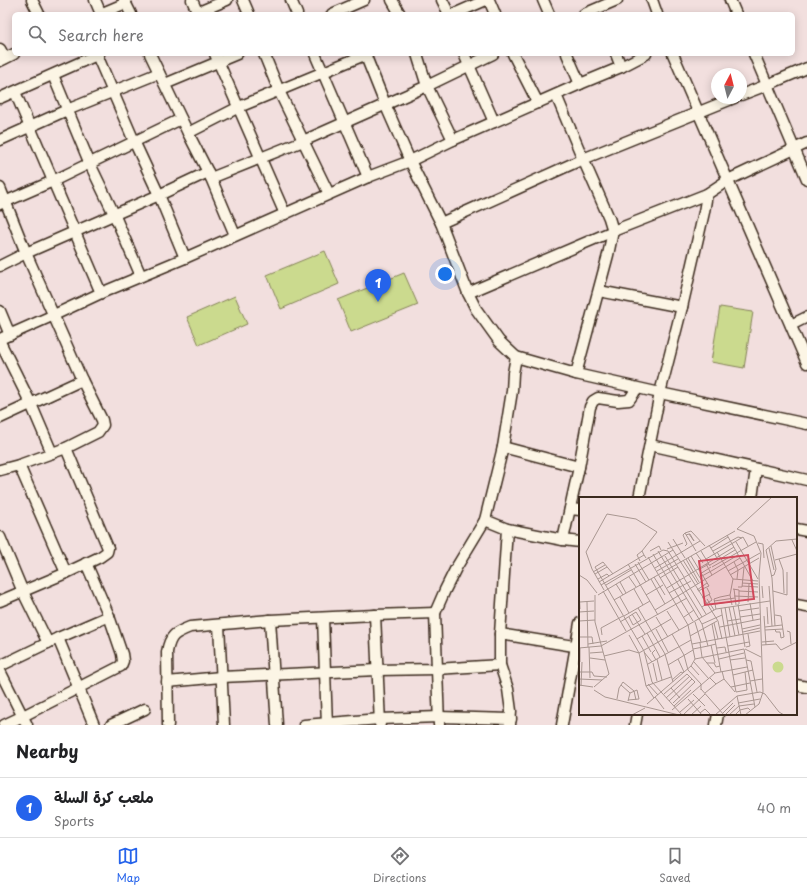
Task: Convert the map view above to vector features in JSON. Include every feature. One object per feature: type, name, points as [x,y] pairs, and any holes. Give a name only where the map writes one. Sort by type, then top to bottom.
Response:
[{"type":"street","points":[[32,0],[38,12]]},
{"type":"street","points":[[95,0],[100,12]]},
{"type":"street","points":[[192,0],[196,12]]},
{"type":"street","points":[[201,12],[226,0]]},
{"type":"street","points":[[243,0],[247,12]]},
{"type":"street","points":[[291,0],[296,12]]},
{"type":"street","points":[[336,12],[364,0]]},
{"type":"street","points":[[392,0],[399,12]]},
{"type":"street","points":[[442,0],[447,12]]},
{"type":"street","points":[[459,12],[487,0],[494,12]]},
{"type":"street","points":[[543,0],[548,12]]},
{"type":"street","points":[[588,12],[617,0]]},
{"type":"street","points":[[652,0],[657,12]]},
{"type":"street","points":[[730,0],[735,12]]},
{"type":"street","points":[[105,12],[125,2],[130,12]]},
{"type":"street","points":[[2,56],[12,54]]},
{"type":"street","points":[[0,98],[94,56]]},
{"type":"street","points":[[99,56],[185,258]]},
{"type":"street","points":[[151,56],[209,175],[235,236]]},
{"type":"street","points":[[165,84],[216,58],[226,56]]},
{"type":"street","points":[[265,56],[279,91],[329,194]]},
{"type":"street","points":[[316,56],[368,177]]},
{"type":"street","points":[[188,132],[238,107],[361,56]]},
{"type":"street","points":[[367,56],[385,104],[410,161],[441,223],[468,293],[476,309],[499,341],[516,357],[576,374],[660,394],[807,424]]},
{"type":"street","points":[[418,56],[427,86],[453,140]]},
{"type":"street","points":[[465,56],[494,122]]},
{"type":"street","points":[[0,266],[26,252],[159,195],[209,175],[260,159],[303,141],[427,86],[489,56]]},
{"type":"street","points":[[514,56],[538,103]]},
{"type":"street","points":[[567,56],[580,84]]},
{"type":"street","points":[[617,56],[621,67]]},
{"type":"street","points":[[0,339],[101,293],[185,258],[368,177],[410,161],[453,140],[621,67],[642,56]]},
{"type":"street","points":[[674,56],[807,363]]},
{"type":"street","points":[[755,56],[807,180]]},
{"type":"street","points":[[216,58],[285,214]]},
{"type":"street","points":[[747,93],[807,68]]},
{"type":"street","points":[[0,140],[67,110],[159,73]]},
{"type":"street","points":[[53,75],[90,164],[141,276]]},
{"type":"street","points":[[15,92],[101,293]]},
{"type":"street","points":[[556,95],[609,218],[613,231],[599,291],[576,374]]},
{"type":"street","points":[[441,223],[583,159],[719,104]]},
{"type":"street","points":[[3,203],[90,164],[181,119]]},
{"type":"street","points":[[468,293],[613,231],[707,194],[728,180],[807,143]]},
{"type":"street","points":[[0,188],[3,203],[103,425],[98,432],[66,448],[52,454],[0,470]]},
{"type":"street","points":[[640,497],[660,394],[682,307],[707,194]]},
{"type":"street","points":[[599,291],[682,307]]},
{"type":"street","points":[[0,311],[10,335]]},
{"type":"street","points":[[791,325],[807,317]]},
{"type":"street","points":[[0,342],[31,404],[52,454]]},
{"type":"street","points":[[439,721],[435,613],[456,568],[484,520],[503,447],[516,357]]},
{"type":"street","points":[[0,418],[82,380]]},
{"type":"street","points":[[563,540],[575,509],[579,467],[590,407],[593,401],[598,398],[618,401],[629,400],[636,388]]},
{"type":"street","points":[[650,445],[807,480]]},
{"type":"street","points":[[503,447],[579,467]]},
{"type":"street","points":[[0,601],[66,573],[107,552],[108,548],[66,448]]},
{"type":"street","points":[[19,465],[66,573]]},
{"type":"street","points":[[752,497],[756,469]]},
{"type":"street","points":[[484,520],[507,529],[579,542]]},
{"type":"street","points":[[304,725],[439,721],[511,722],[508,690],[500,665],[500,634],[507,529]]},
{"type":"street","points":[[797,529],[807,531]]},
{"type":"street","points":[[0,537],[23,592],[48,643]]},
{"type":"street","points":[[4,725],[25,721],[79,688],[122,666],[122,654],[109,616],[86,563]]},
{"type":"street","points":[[797,605],[807,607]]},
{"type":"street","points":[[168,725],[167,652],[169,642],[179,631],[190,627],[270,620],[435,613]]},
{"type":"street","points":[[375,615],[380,722]]},
{"type":"street","points":[[0,666],[58,638],[109,616]]},
{"type":"street","points":[[323,618],[327,724]]},
{"type":"street","points":[[270,620],[277,725]]},
{"type":"street","points":[[218,625],[224,725]]},
{"type":"street","points":[[500,634],[578,647]]},
{"type":"street","points":[[562,725],[578,647],[579,635]]},
{"type":"street","points":[[58,638],[94,725]]},
{"type":"street","points":[[167,682],[221,677],[436,669],[500,665]]},
{"type":"street","points":[[0,671],[25,721]]},
{"type":"street","points":[[797,685],[807,687]]},
{"type":"street","points":[[111,725],[146,709]]},
{"type":"street","points":[[635,725],[637,715]]},
{"type":"street","points":[[716,725],[718,715]]},
{"type":"green space","points":[[325,251],[339,284],[281,309],[267,275]]},
{"type":"green space","points":[[404,273],[418,305],[351,332],[338,300]]},
{"type":"green space","points":[[235,296],[247,324],[199,345],[187,317]]},
{"type":"green space","points":[[720,307],[753,312],[744,368],[711,362]]},
{"type":"place","name":"ملعب كرة السلة","points":[[378,302]]}]
